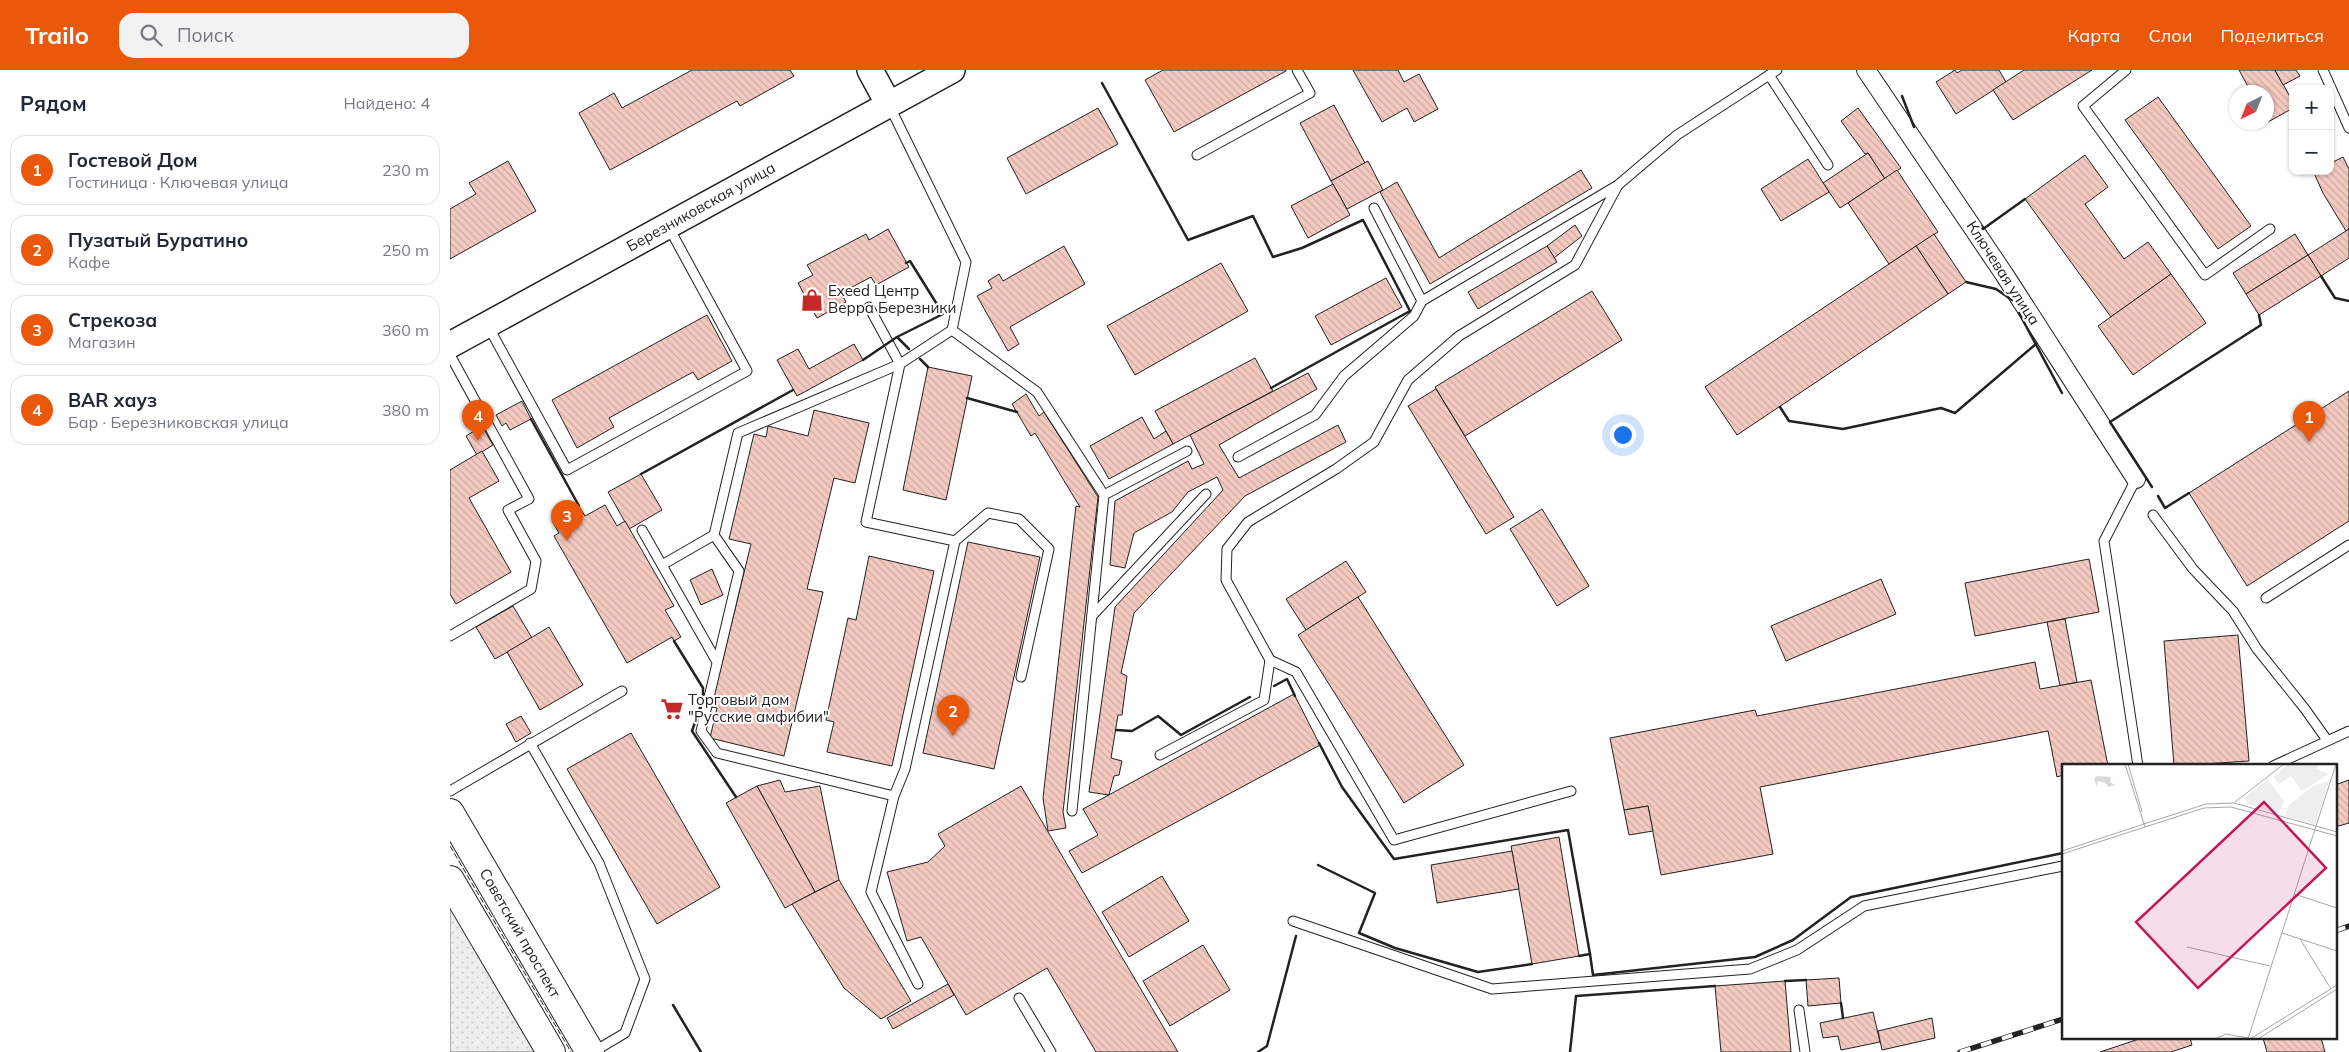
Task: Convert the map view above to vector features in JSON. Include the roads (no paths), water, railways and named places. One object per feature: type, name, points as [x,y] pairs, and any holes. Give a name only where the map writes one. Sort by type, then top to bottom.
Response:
[{"type":"main road","points":[[870,70],[889,105]]},
{"type":"main road","name":"Березниковская улица","points":[[450,345],[952,70]]},
{"type":"main road","name":"Советский проспект","points":[[450,813],[591,1052]]},
{"type":"main road","points":[[450,880],[551,1052]]},
{"type":"street","name":"Ключевая улица","points":[[1866,70],[2004,274],[2136,479]]},
{"type":"lane","points":[[1197,155],[1310,93],[1297,70]]},
{"type":"lane","points":[[2126,70],[2083,106],[2204,274],[2270,229]]},
{"type":"lane","points":[[2322,70],[2349,128]]},
{"type":"lane","points":[[1238,457],[1315,415],[1344,376],[1414,316],[1422,301],[1618,185],[1677,135],[1773,73],[1828,165]]},
{"type":"lane","points":[[662,565],[714,535],[738,433],[900,364],[952,330],[966,262],[889,105]]},
{"type":"lane","points":[[1571,791],[1394,840],[1296,672],[1270,660],[1226,580],[1227,549],[1248,522],[1336,469],[1374,442],[1408,380],[1459,336],[1574,265],[1618,185]]},
{"type":"lane","points":[[1374,208],[1422,301]]},
{"type":"lane","points":[[487,324],[567,470],[747,371],[668,226]]},
{"type":"lane","points":[[869,307],[900,364],[866,522],[954,541]]},
{"type":"lane","points":[[952,330],[1037,392],[1104,495],[1072,811]]},
{"type":"lane","points":[[450,355],[529,498],[508,510],[536,561],[531,589],[450,636]]},
{"type":"lane","points":[[1104,495],[1187,452]]},
{"type":"lane","points":[[2136,479],[2104,541],[2138,764]]},
{"type":"lane","points":[[1092,617],[1206,494]]},
{"type":"lane","points":[[918,984],[871,892],[894,796],[906,769],[954,541],[988,513],[1019,519],[1049,549],[1021,677]]},
{"type":"lane","points":[[2152,515],[2193,569],[2233,611],[2257,649],[2327,740]]},
{"type":"lane","points":[[642,530],[717,662]]},
{"type":"lane","points":[[714,535],[739,571],[701,731],[717,753],[894,796]]},
{"type":"lane","points":[[2266,598],[2349,545]]},
{"type":"lane","points":[[1160,755],[1264,700],[1270,660]]},
{"type":"lane","points":[[450,791],[622,690]]},
{"type":"lane","points":[[2277,764],[2349,731]]},
{"type":"lane","points":[[530,743],[599,863],[645,980],[624,1033],[591,1052]]},
{"type":"lane","points":[[1293,921],[1492,988],[1750,969],[1798,950],[1864,906],[2062,866]]},
{"type":"lane","points":[[1019,998],[1051,1052]]},
{"type":"lane","points":[[1798,1010],[1805,1052]]},
{"type":"railway","points":[[2336,931],[2349,926]]},
{"type":"railway","points":[[1960,1052],[2062,1019]]},
{"type":"place","name":"Exeed Центр Верра Березники","points":[[812,300]]},
{"type":"place","name":"BAR хауз","points":[[478,441]]},
{"type":"place","name":"Гостевой Дом","points":[[2309,442]]},
{"type":"place","name":"Стрекоза","points":[[567,541]]},
{"type":"place","name":"Торговый дом \"Русские амфибии\"","points":[[672,709]]},
{"type":"place","name":"Пузатый Буратино","points":[[953,736]]}]
